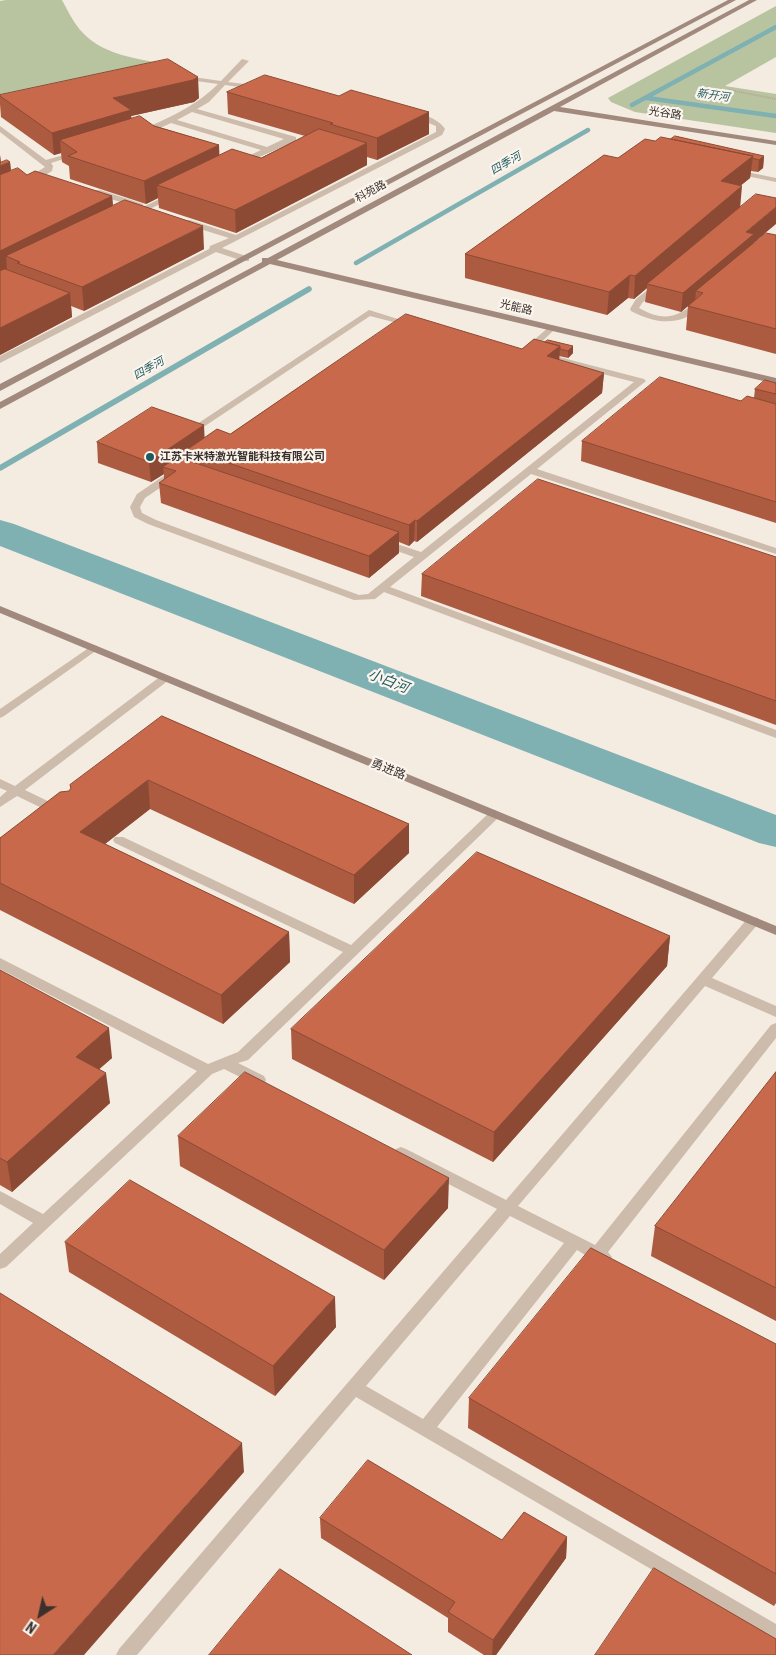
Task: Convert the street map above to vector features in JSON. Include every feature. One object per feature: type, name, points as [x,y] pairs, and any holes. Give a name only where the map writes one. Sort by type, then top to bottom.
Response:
[{"type":"street","name":"科苑路","points":[[0,388],[732,0]]},
{"type":"street","name":"科苑路","points":[[0,406],[754,0]]},
{"type":"street","name":"光谷路","points":[[551,108],[776,143]]},
{"type":"street","name":"光能路","points":[[248,257],[268,260],[776,381]]},
{"type":"street","name":"勇进路","points":[[0,610],[776,931]]},
{"type":"lane","points":[[133,137],[192,110],[206,100],[245,61]]},
{"type":"lane","points":[[174,76],[262,89]]},
{"type":"lane","points":[[192,110],[299,141]]},
{"type":"lane","points":[[0,360],[439,133],[441,129],[439,125],[405,111]]},
{"type":"lane","points":[[170,120],[268,150]]},
{"type":"lane","points":[[0,128],[47,162],[49,166],[49,169],[42,174],[0,195]]},
{"type":"lane","points":[[142,133],[151,136]]},
{"type":"lane","points":[[232,164],[240,163],[290,139]]},
{"type":"lane","points":[[47,162],[83,152]]},
{"type":"lane","points":[[362,160],[380,165]]},
{"type":"lane","points":[[728,170],[776,180]]},
{"type":"lane","points":[[42,174],[50,177]]},
{"type":"lane","points":[[24,184],[33,187]]},
{"type":"lane","points":[[85,188],[156,212]]},
{"type":"lane","points":[[135,222],[126,219],[181,192]]},
{"type":"lane","points":[[174,218],[237,238]]},
{"type":"lane","points":[[199,243],[248,257]]},
{"type":"lane","points":[[668,276],[639,301],[634,309],[658,318],[673,320],[686,315],[709,296]]},
{"type":"lane","points":[[68,310],[85,317]]},
{"type":"lane","points":[[201,439],[186,434],[368,313],[397,323]]},
{"type":"lane","points":[[178,471],[141,496],[135,506],[138,515],[152,522],[358,598],[371,597],[530,470],[646,382],[531,353],[551,328]]},
{"type":"lane","points":[[530,470],[776,551]]},
{"type":"lane","points":[[375,540],[422,556]]},
{"type":"lane","points":[[382,588],[776,734]]},
{"type":"lane","points":[[0,714],[93,648]]},
{"type":"lane","points":[[0,803],[165,678]]},
{"type":"lane","points":[[0,784],[67,816]]},
{"type":"lane","points":[[0,1263],[207,1070],[243,1056],[494,814]]},
{"type":"lane","points":[[119,840],[352,951]]},
{"type":"lane","points":[[125,1655],[752,921]]},
{"type":"lane","points":[[0,963],[207,1070]]},
{"type":"lane","points":[[703,980],[776,1012]]},
{"type":"lane","points":[[597,1254],[776,1028]]},
{"type":"lane","points":[[225,1063],[270,1086]]},
{"type":"lane","points":[[384,1144],[614,1262]]},
{"type":"lane","points":[[0,1197],[44,1222]]},
{"type":"lane","points":[[424,1429],[574,1242]]},
{"type":"lane","points":[[354,1388],[776,1634]]},
{"type":"path","points":[[729,90],[776,99]]},
{"type":"green space","points":[[62,0],[71,17],[92,41],[127,56],[177,66],[0,105],[0,1]]},
{"type":"green space","points":[[776,6],[776,57],[725,86],[776,94],[776,133],[635,112],[611,102],[608,98]]},
{"type":"building","points":[[168,59],[198,77],[193,80],[113,98],[131,110],[52,133],[0,96],[0,95]]},
{"type":"building","points":[[265,75],[339,96],[351,90],[429,112],[377,138],[227,92]]},
{"type":"building","points":[[140,116],[154,126],[219,145],[144,181],[68,156],[77,152],[60,140]]},
{"type":"building","points":[[319,129],[367,143],[235,210],[157,185],[232,149],[261,158]]},
{"type":"building","points":[[675,136],[764,156],[759,160],[752,158],[753,156],[671,139]]},
{"type":"building","points":[[661,137],[753,156],[721,181],[742,186],[635,276],[630,275],[609,292],[465,254],[604,155],[618,158],[645,139],[655,141]]},
{"type":"building","points":[[7,160],[10,162],[0,166],[0,163]]},
{"type":"building","points":[[18,168],[27,175],[35,171],[112,196],[0,251],[0,175]]},
{"type":"building","points":[[756,194],[776,198],[776,207],[746,232],[754,234],[683,293],[647,284]]},
{"type":"building","points":[[125,200],[203,226],[82,287],[17,263],[20,262],[6,256]]},
{"type":"building","points":[[766,233],[776,235],[776,329],[688,306],[703,293],[696,291]]},
{"type":"building","points":[[5,269],[70,293],[0,328],[0,271]]},
{"type":"building","points":[[406,314],[522,349],[534,339],[560,346],[547,356],[604,373],[417,521],[415,520],[409,525],[188,449],[217,429],[230,434]]},
{"type":"building","points":[[548,340],[573,346],[568,351],[560,349],[560,346],[545,342]]},
{"type":"building","points":[[660,377],[741,401],[747,396],[776,404],[776,502],[582,441]]},
{"type":"building","points":[[765,380],[776,383],[776,394],[755,389]]},
{"type":"building","points":[[152,407],[204,425],[149,462],[97,442]]},
{"type":"building","points":[[178,457],[399,532],[369,556],[159,483],[176,471],[163,467]]},
{"type":"building","points":[[538,479],[776,557],[776,701],[422,574]]},
{"type":"building","points":[[162,716],[409,824],[354,875],[148,780],[80,832],[289,932],[221,995],[0,883],[0,838],[60,792],[69,791],[70,785]]},
{"type":"building","points":[[477,852],[670,936],[494,1132],[291,1029]]},
{"type":"building","points":[[0,970],[109,1028],[76,1057],[106,1073],[7,1162],[0,1158]]},
{"type":"building","points":[[245,1072],[449,1178],[384,1250],[178,1136]]},
{"type":"building","points":[[776,1072],[776,1288],[655,1226]]},
{"type":"building","points":[[130,1180],[335,1297],[273,1366],[65,1242]]},
{"type":"building","points":[[591,1248],[776,1344],[776,1574],[469,1398]]},
{"type":"building","points":[[0,1293],[242,1443],[53,1655],[0,1655]]},
{"type":"building","points":[[368,1460],[502,1540],[524,1512],[567,1537],[493,1640],[448,1612],[455,1602],[320,1518]]},
{"type":"building","points":[[654,1568],[776,1639],[776,1655],[595,1655]]},
{"type":"building","points":[[280,1569],[412,1655],[209,1655]]},
{"type":"waterway","name":"四季河","points":[[632,105],[776,27]]},
{"type":"waterway","name":"新开河","points":[[647,98],[776,116]]},
{"type":"waterway","name":"四季河","points":[[356,263],[588,130]]},
{"type":"waterway","name":"四季河","points":[[0,468],[309,289]]},
{"type":"waterway","name":"小白河","points":[[0,532],[776,832]]},
{"type":"place","name":"江苏卡米特激光智能科技有限公司","points":[[150,457]]}]
